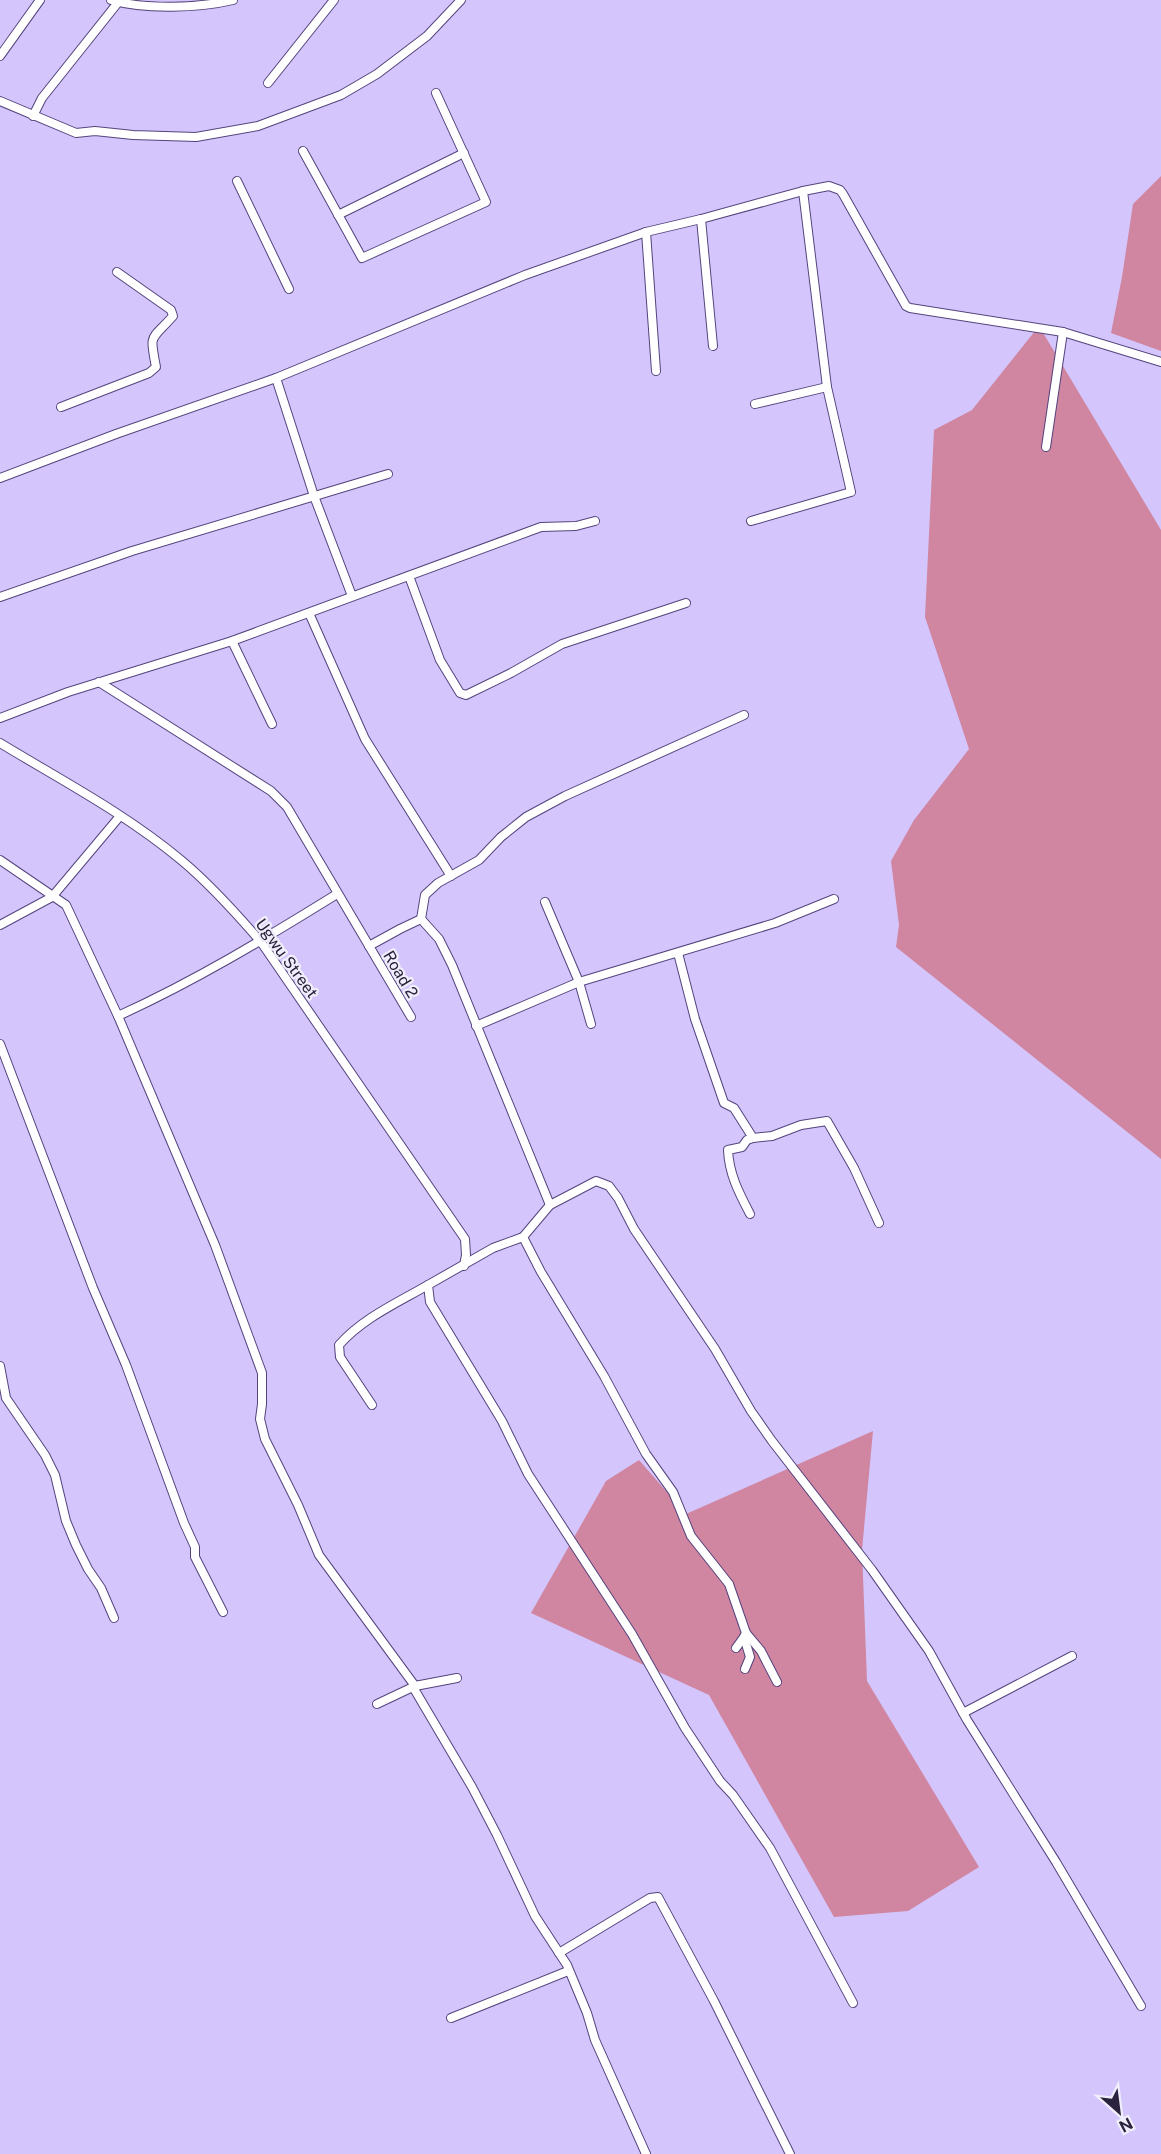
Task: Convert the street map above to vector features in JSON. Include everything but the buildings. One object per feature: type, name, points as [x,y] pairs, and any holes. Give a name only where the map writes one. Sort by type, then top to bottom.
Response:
[{"type":"street","points":[[0,56],[40,0]]},
{"type":"street","points":[[33,116],[42,98],[116,1],[160,6],[196,6],[233,0]]},
{"type":"street","points":[[268,83],[334,0]]},
{"type":"street","points":[[0,101],[76,133],[95,131],[196,137],[258,126],[280,120],[341,95],[376,74],[427,36],[460,0]]},
{"type":"street","points":[[303,151],[362,258],[486,202],[436,93]]},
{"type":"street","points":[[338,215],[464,153]]},
{"type":"street","points":[[237,182],[289,289]]},
{"type":"street","points":[[0,478],[116,434],[276,378],[508,281],[646,232],[829,186],[840,189],[906,306],[1063,332],[1161,362]]},
{"type":"street","points":[[751,521],[851,492],[827,387],[803,191]]},
{"type":"street","points":[[701,219],[713,346]]},
{"type":"street","points":[[646,232],[656,371]]},
{"type":"street","points":[[62,407],[149,373],[156,367],[151,343],[153,337],[172,316],[171,310],[117,272]]},
{"type":"street","points":[[1046,447],[1063,332]]},
{"type":"street","points":[[276,378],[314,496],[352,596]]},
{"type":"street","points":[[755,404],[827,387]]},
{"type":"street","points":[[0,597],[132,551],[388,474]]},
{"type":"street","points":[[0,718],[68,692],[232,641],[541,527],[576,526],[594,521]]},
{"type":"street","points":[[409,576],[440,660],[460,693],[466,695],[511,674],[562,644],[686,603]]},
{"type":"street","points":[[309,613],[365,739],[451,876]]},
{"type":"street","points":[[232,641],[272,724]]},
{"type":"street","name":"Road 2","points":[[99,682],[281,799],[411,1017]]},
{"type":"street","points":[[421,920],[425,895],[438,883],[479,860],[501,837],[526,817],[565,796],[744,715]]},
{"type":"street","name":"Ugwu Street","points":[[0,743],[120,816],[181,860],[230,906],[261,942],[465,1239],[464,1266]]},
{"type":"street","points":[[0,925],[51,897],[120,816]]},
{"type":"street","points":[[0,860],[51,897],[66,905],[118,1016],[215,1245],[262,1372],[260,1419],[265,1439],[320,1555],[414,1686],[472,1787],[535,1916],[568,1971],[587,2013],[595,2040],[646,2154]]},
{"type":"street","points":[[118,1016],[174,990],[261,942],[337,894]]},
{"type":"street","points":[[476,1026],[579,982],[775,923],[834,899]]},
{"type":"street","points":[[545,902],[579,982],[591,1024]]},
{"type":"street","points":[[369,946],[421,920]]},
{"type":"street","points":[[421,920],[440,939],[550,1204]]},
{"type":"street","points":[[678,953],[695,1019],[724,1103],[734,1108],[753,1138]]},
{"type":"street","points":[[0,1044],[93,1288],[126,1365],[184,1523],[195,1546],[195,1557],[223,1612]]},
{"type":"street","points":[[750,1214],[735,1186],[729,1166],[728,1150],[742,1147],[747,1140],[753,1138],[772,1136],[801,1125],[827,1121],[854,1168],[879,1223]]},
{"type":"street","points":[[372,1405],[340,1357],[339,1345],[347,1336],[375,1315],[493,1248],[523,1237],[550,1204],[596,1180],[609,1186],[634,1229],[715,1349],[751,1411],[872,1570],[929,1651],[963,1713],[1141,2006]]},
{"type":"street","points":[[523,1237],[541,1272],[604,1376],[618,1406],[646,1454],[673,1492],[692,1536],[729,1584],[750,1657],[745,1669]]},
{"type":"street","points":[[428,1285],[430,1302],[502,1421],[528,1474],[632,1634],[685,1728],[720,1781],[733,1795],[770,1848],[853,2003]]},
{"type":"street","points":[[0,1366],[6,1398],[45,1455],[55,1475],[60,1499],[73,1537],[87,1569],[106,1598],[114,1618]]},
{"type":"street","points":[[736,1648],[745,1635]]},
{"type":"street","points":[[745,1635],[761,1651],[777,1682]]},
{"type":"street","points":[[963,1713],[1072,1656]]},
{"type":"street","points":[[377,1704],[414,1686],[457,1678]]},
{"type":"street","points":[[559,1953],[650,1898],[658,1897],[714,2001],[790,2154]]},
{"type":"street","points":[[451,2018],[568,1971]]},
{"type":"shaded area","points":[[1161,176],[1161,351],[1111,333],[1133,204]]},
{"type":"shaded area","points":[[1039,326],[1161,530],[1161,1159],[896,947],[899,925],[891,861],[914,820],[969,749],[925,617],[934,430],[972,410]]},
{"type":"shaded area","points":[[873,1431],[862,1550],[867,1681],[979,1867],[908,1911],[834,1917],[709,1695],[531,1613],[606,1481],[639,1460],[686,1514]]}]
